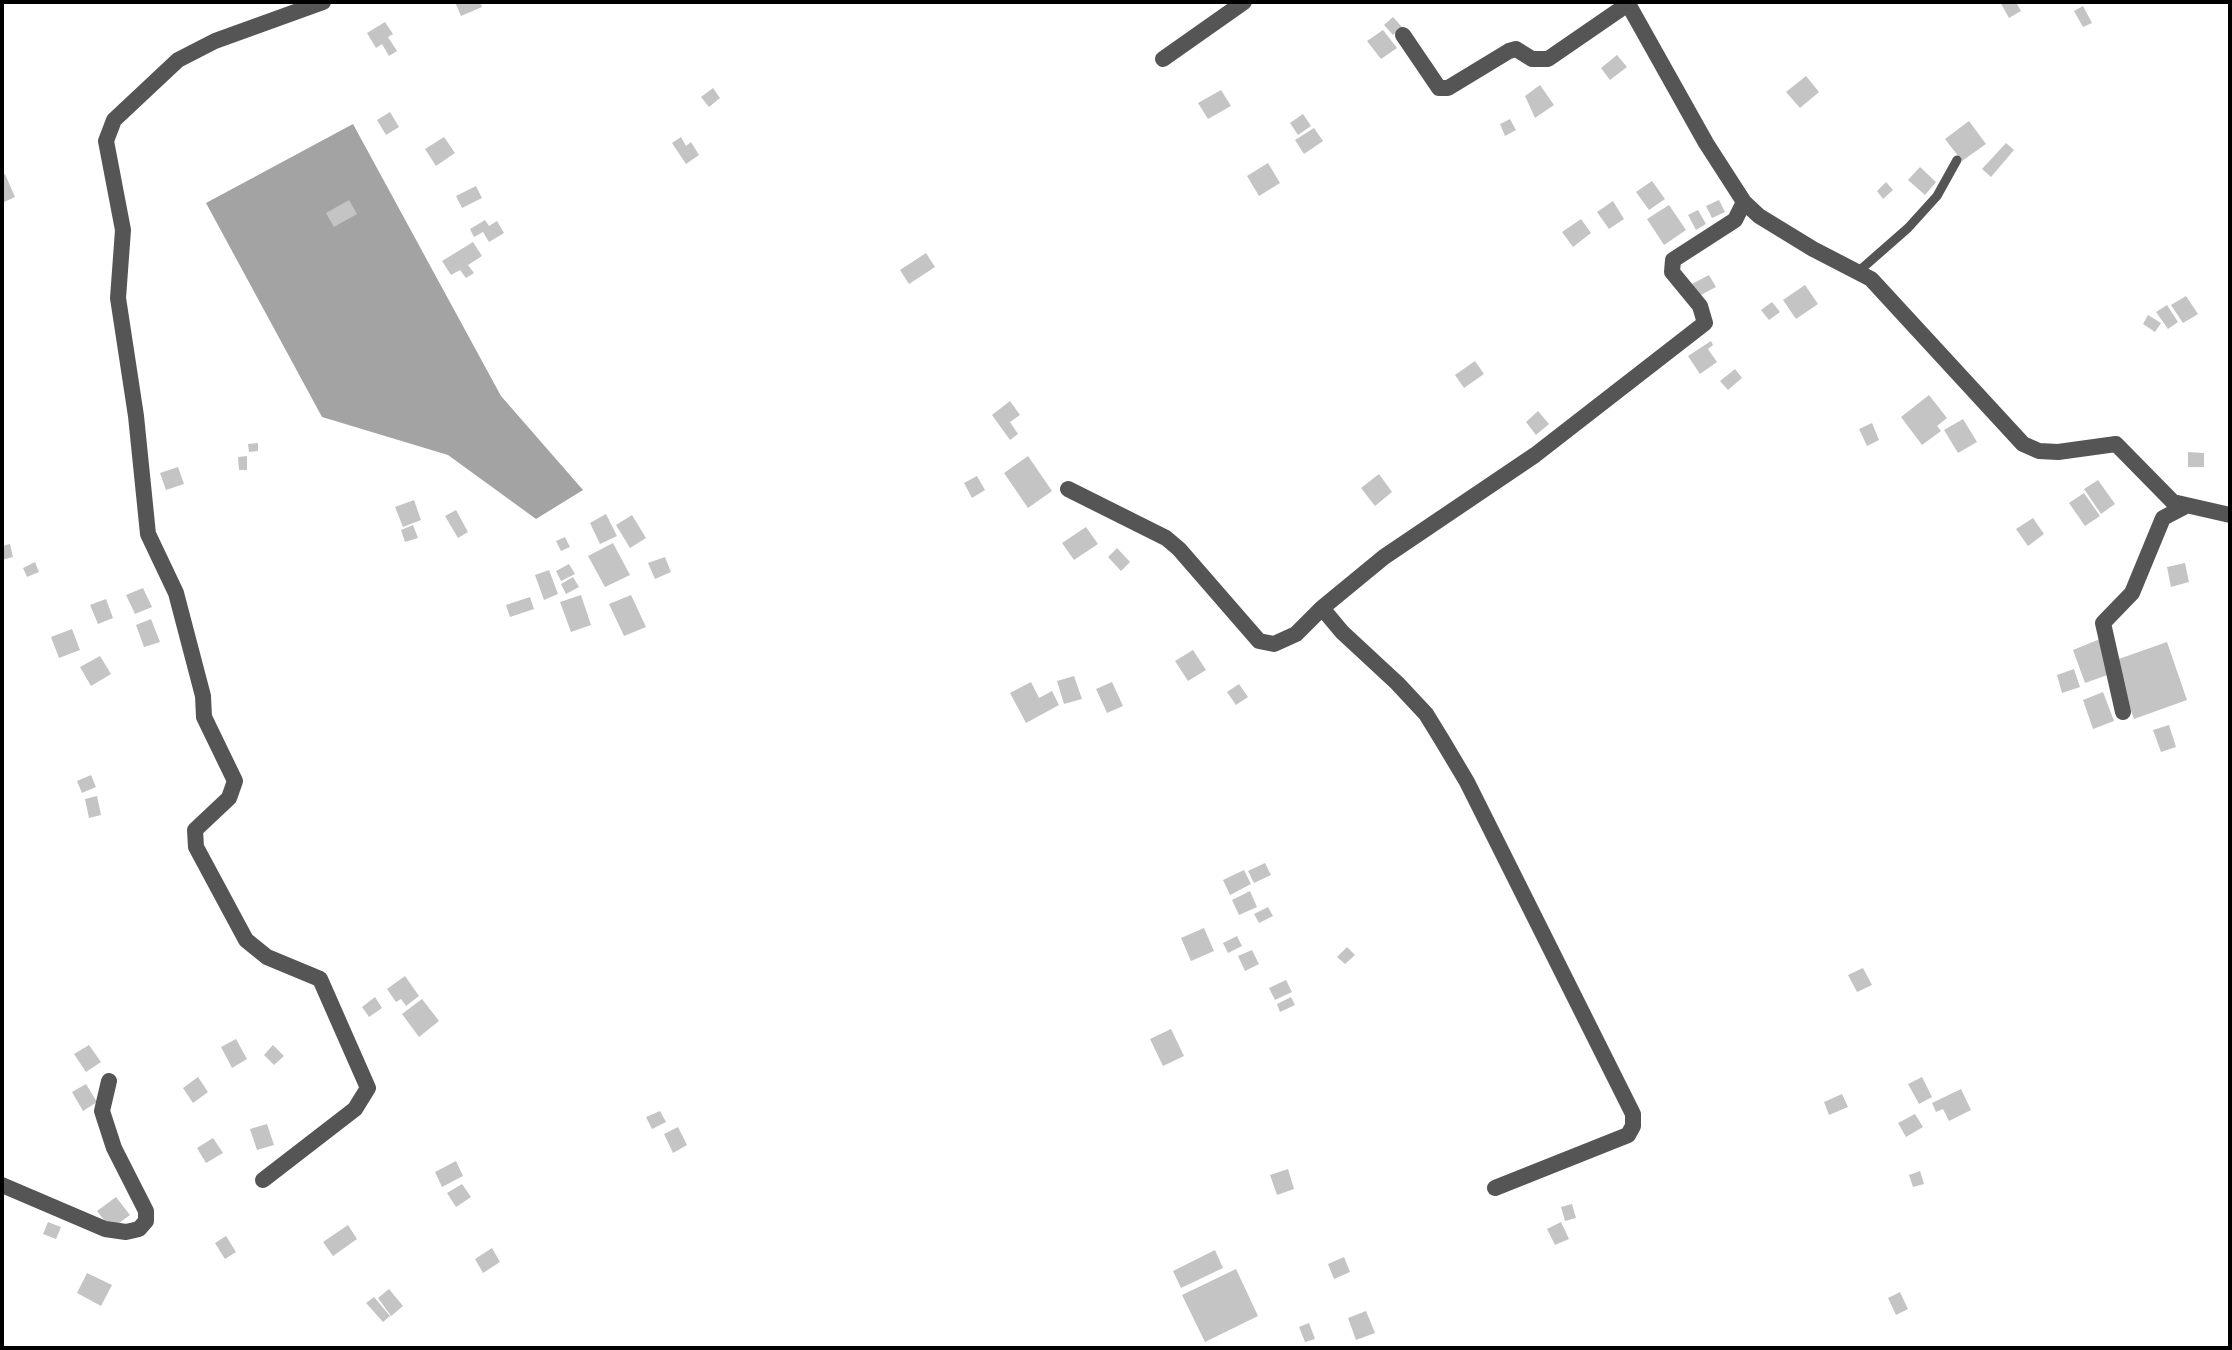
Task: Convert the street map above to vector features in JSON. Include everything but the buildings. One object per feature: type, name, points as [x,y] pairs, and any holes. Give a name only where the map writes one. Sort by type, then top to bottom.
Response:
[{"type":"street","points":[[263,1180],[355,1109],[366,1097],[368,1088],[320,979],[267,957],[246,940],[196,847],[195,830],[229,798],[235,781],[204,717],[203,696],[176,593],[148,534],[136,416],[118,298],[123,230],[106,141],[114,120],[178,60],[215,41],[323,2]]},
{"type":"street","points":[[1163,59],[1244,2]]},
{"type":"street","points":[[1403,35],[1439,88],[1448,88],[1509,51],[1516,49],[1532,59],[1548,59],[1627,3],[1706,143],[1744,202],[1759,216],[1813,249],[1859,271],[1895,302],[2023,444],[2039,451],[2058,452],[2116,444],[2173,502],[2230,515]]},
{"type":"street","points":[[1068,489],[1138,528],[1166,538],[1259,641],[1274,644],[1296,634],[1322,608],[1384,557],[1535,455],[1705,323],[1700,306],[1672,272],[1673,260],[1735,220],[1744,202]]},
{"type":"street","points":[[2123,712],[2103,623],[2132,593],[2159,525],[2186,506]]},
{"type":"street","points":[[1322,608],[1342,632],[1426,714],[1442,740],[1495,836],[1633,1114],[1633,1126],[1628,1135],[1495,1188]]},
{"type":"street","points":[[2,1185],[105,1229],[126,1232],[139,1229],[146,1221],[146,1211],[114,1148],[102,1111],[109,1081]]},
{"type":"lane","points":[[1859,271],[1908,228],[1937,196],[1957,160]]},
{"type":"shaded area","points":[[353,124],[501,396],[583,490],[536,519],[448,455],[322,417],[206,203]]}]
